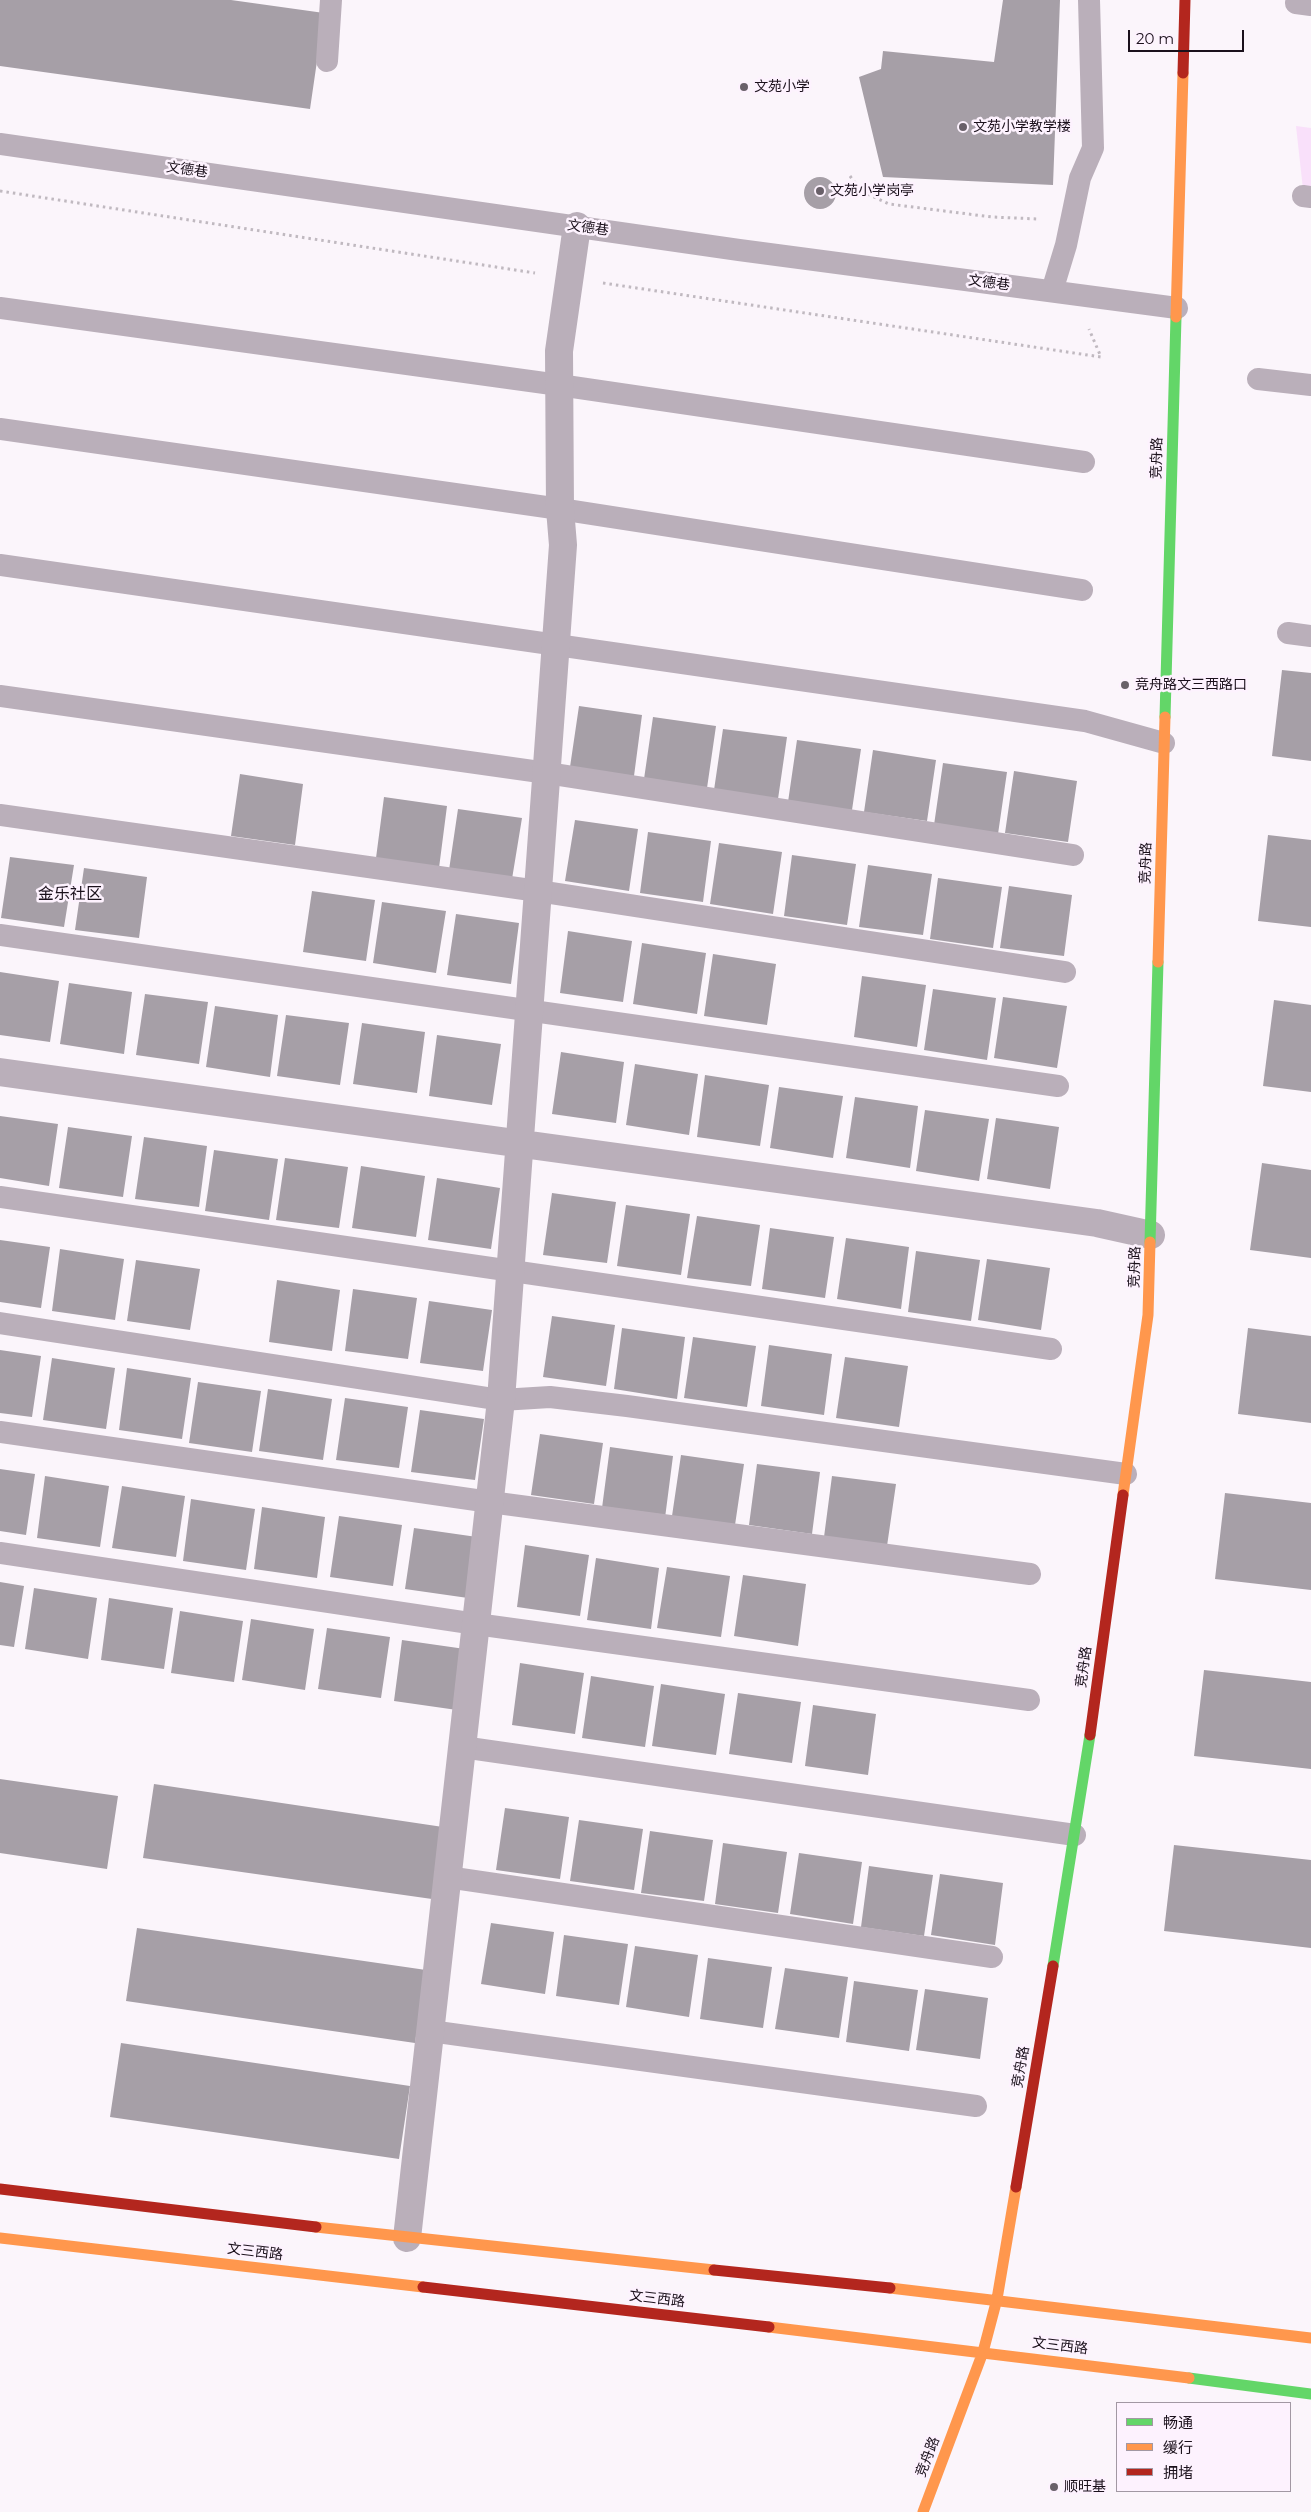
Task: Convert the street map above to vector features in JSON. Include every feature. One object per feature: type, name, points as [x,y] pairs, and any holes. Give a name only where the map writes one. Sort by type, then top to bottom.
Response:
[{"type":"main road","name":"竞舟路","points":[[923,2512],[983,2352],[997,2299],[1075,1835],[1148,1315],[1186,0]]},
{"type":"main road","points":[[0,2189],[407,2238],[997,2299],[1311,2338]]},
{"type":"main road","name":"文三西路","points":[[0,2238],[983,2352],[1311,2394]]},
{"type":"street","points":[[407,2238],[501,1400],[563,545],[560,509],[559,351],[577,226]]},
{"type":"street","points":[[0,1072],[1097,1223],[1151,1235]]},
{"type":"lane","points":[[327,61],[331,0]]},
{"type":"lane","points":[[1052,291],[1066,246],[1080,178],[1093,148],[1089,0]]},
{"type":"lane","name":"文德巷","points":[[0,144],[577,226],[1177,308]]},
{"type":"lane","points":[[0,308],[559,385],[1084,462]]},
{"type":"lane","points":[[1258,379],[1311,385]]},
{"type":"lane","points":[[0,429],[560,509],[1082,590]]},
{"type":"lane","points":[[0,564],[1085,721],[1164,743]]},
{"type":"lane","points":[[1288,633],[1311,636]]},
{"type":"lane","points":[[0,696],[547,773],[1072,854]]},
{"type":"lane","points":[[0,815],[538,891],[1065,972]]},
{"type":"lane","points":[[0,935],[1058,1086]]},
{"type":"lane","points":[[0,1197],[1051,1349]]},
{"type":"lane","points":[[0,1323],[501,1400],[550,1397],[627,1406],[1126,1474]]},
{"type":"lane","points":[[0,1432],[490,1502],[1030,1574]]},
{"type":"lane","points":[[0,1553],[476,1624],[1029,1700]]},
{"type":"lane","points":[[462,1747],[1075,1835]]},
{"type":"lane","points":[[447,1877],[992,1957]]},
{"type":"lane","points":[[430,2031],[976,2106]]},
{"type":"path","points":[[850,176],[861,191],[889,204],[992,217],[1071,221]]},
{"type":"shaded area","points":[[1296,126],[1311,128],[1311,190],[1303,189]]},
{"type":"building","points":[[0,0],[231,0],[324,13],[310,109],[0,66]]},
{"type":"building","name":"文苑小学教学楼","points":[[1003,0],[1060,0],[1053,185],[883,177],[859,77],[881,69],[883,51],[994,62]]},
{"type":"building","name":"文苑小学岗亭","points":[[820,177],[826,178],[831,182],[835,187],[835,199],[831,204],[826,208],[820,209],[814,208],[809,204],[805,199],[804,193],[805,187],[809,182],[814,178]]},
{"type":"building","points":[[1282,670],[1311,673],[1311,761],[1272,756]]},
{"type":"building","points":[[579,706],[642,715],[634,776],[570,767]]},
{"type":"building","points":[[653,717],[716,726],[707,788],[644,779]]},
{"type":"building","points":[[723,729],[787,737],[778,799],[714,790]]},
{"type":"building","points":[[797,740],[861,749],[852,810],[788,802]]},
{"type":"building","points":[[873,750],[936,760],[927,821],[864,812]]},
{"type":"building","points":[[943,763],[1007,772],[998,834],[934,825]]},
{"type":"building","points":[[1014,771],[1077,781],[1068,842],[1005,833]]},
{"type":"building","points":[[240,774],[303,784],[295,845],[231,836]]},
{"type":"building","points":[[384,797],[447,806],[439,868],[376,858]]},
{"type":"building","points":[[458,809],[522,818],[512,879],[449,870]]},
{"type":"building","points":[[575,820],[638,829],[629,891],[565,881]]},
{"type":"building","points":[[648,832],[711,841],[703,902],[640,893]]},
{"type":"building","points":[[1268,835],[1311,840],[1311,927],[1258,921]]},
{"type":"building","points":[[719,843],[782,852],[773,914],[710,904]]},
{"type":"building","points":[[792,855],[856,864],[847,925],[784,916]]},
{"type":"building","points":[[10,857],[74,865],[64,927],[1,918]]},
{"type":"building","points":[[868,865],[932,874],[923,935],[859,927]]},
{"type":"building","points":[[84,868],[147,877],[139,938],[75,930]]},
{"type":"building","points":[[938,878],[1002,887],[993,948],[930,939]]},
{"type":"building","points":[[1009,886],[1072,895],[1064,956],[1000,948]]},
{"type":"building","points":[[312,891],[375,900],[366,961],[303,952]]},
{"type":"building","points":[[382,902],[446,911],[436,973],[373,963]]},
{"type":"building","points":[[456,914],[519,923],[511,984],[447,975]]},
{"type":"building","points":[[568,931],[632,941],[623,1002],[560,993]]},
{"type":"building","points":[[642,943],[706,953],[697,1014],[633,1004]]},
{"type":"building","points":[[713,954],[776,964],[767,1025],[704,1016]]},
{"type":"building","points":[[0,972],[59,981],[50,1042],[0,1035]]},
{"type":"building","points":[[862,976],[926,985],[917,1047],[854,1037]]},
{"type":"building","points":[[69,983],[132,992],[124,1054],[60,1044]]},
{"type":"building","points":[[933,989],[996,998],[987,1060],[924,1050]]},
{"type":"building","points":[[145,994],[208,1002],[199,1064],[136,1055]]},
{"type":"building","points":[[1003,997],[1067,1006],[1057,1068],[994,1058]]},
{"type":"building","points":[[1274,1000],[1311,1005],[1311,1092],[1263,1086]]},
{"type":"building","points":[[215,1006],[278,1015],[270,1077],[206,1067]]},
{"type":"building","points":[[286,1015],[349,1023],[340,1085],[277,1076]]},
{"type":"building","points":[[362,1023],[425,1032],[417,1093],[353,1084]]},
{"type":"building","points":[[437,1035],[501,1044],[492,1105],[429,1096]]},
{"type":"building","points":[[561,1052],[624,1062],[616,1123],[552,1114]]},
{"type":"building","points":[[635,1064],[698,1074],[689,1135],[626,1125]]},
{"type":"building","points":[[705,1075],[769,1085],[760,1146],[697,1137]]},
{"type":"building","points":[[779,1087],[843,1096],[833,1158],[770,1148]]},
{"type":"building","points":[[855,1097],[918,1106],[910,1168],[846,1158]]},
{"type":"building","points":[[925,1110],[989,1119],[979,1181],[916,1171]]},
{"type":"building","points":[[0,1116],[58,1124],[49,1186],[0,1178]]},
{"type":"building","points":[[996,1118],[1059,1127],[1050,1189],[987,1179]]},
{"type":"building","points":[[68,1127],[132,1136],[123,1197],[59,1188]]},
{"type":"building","points":[[144,1137],[207,1146],[199,1207],[135,1199]]},
{"type":"building","points":[[214,1150],[278,1159],[269,1220],[205,1211]]},
{"type":"building","points":[[285,1158],[348,1167],[339,1228],[276,1220]]},
{"type":"building","points":[[1262,1163],[1311,1170],[1311,1258],[1250,1250]]},
{"type":"building","points":[[361,1166],[425,1176],[416,1237],[352,1228]]},
{"type":"building","points":[[437,1178],[500,1188],[491,1249],[428,1240]]},
{"type":"building","points":[[552,1193],[616,1202],[607,1263],[543,1255]]},
{"type":"building","points":[[626,1205],[690,1214],[681,1275],[617,1266]]},
{"type":"building","points":[[697,1216],[760,1225],[751,1286],[687,1278]]},
{"type":"building","points":[[770,1228],[834,1237],[825,1298],[762,1289]]},
{"type":"building","points":[[846,1238],[909,1247],[901,1309],[837,1299]]},
{"type":"building","points":[[0,1240],[50,1247],[41,1308],[0,1302]]},
{"type":"building","points":[[60,1249],[124,1259],[115,1320],[52,1311]]},
{"type":"building","points":[[916,1251],[980,1260],[971,1321],[908,1312]]},
{"type":"building","points":[[987,1259],[1050,1268],[1041,1330],[978,1320]]},
{"type":"building","points":[[136,1260],[200,1269],[190,1330],[127,1321]]},
{"type":"building","points":[[277,1280],[340,1290],[332,1351],[269,1342]]},
{"type":"building","points":[[353,1289],[417,1298],[408,1359],[345,1351]]},
{"type":"building","points":[[429,1301],[492,1310],[483,1371],[420,1363]]},
{"type":"building","points":[[552,1316],[615,1325],[606,1386],[543,1377]]},
{"type":"building","points":[[622,1328],[685,1337],[677,1399],[614,1389]]},
{"type":"building","points":[[1248,1328],[1311,1336],[1311,1423],[1238,1414]]},
{"type":"building","points":[[693,1337],[756,1346],[747,1407],[684,1398]]},
{"type":"building","points":[[769,1345],[832,1354],[824,1415],[761,1406]]},
{"type":"building","points":[[0,1350],[41,1356],[32,1417],[0,1413]]},
{"type":"building","points":[[845,1357],[908,1366],[899,1427],[836,1418]]},
{"type":"building","points":[[52,1358],[115,1368],[106,1429],[43,1420]]},
{"type":"building","points":[[127,1368],[191,1378],[182,1439],[119,1430]]},
{"type":"building","points":[[198,1382],[261,1391],[252,1452],[189,1443]]},
{"type":"building","points":[[268,1389],[332,1399],[323,1460],[259,1451]]},
{"type":"building","points":[[345,1398],[408,1407],[399,1468],[336,1460]]},
{"type":"building","points":[[420,1410],[484,1419],[475,1480],[411,1472]]},
{"type":"building","points":[[540,1434],[603,1443],[594,1504],[531,1495]]},
{"type":"building","points":[[610,1447],[673,1456],[665,1518],[602,1508]]},
{"type":"building","points":[[681,1455],[744,1464],[735,1525],[672,1516]]},
{"type":"building","points":[[757,1464],[820,1472],[812,1534],[749,1525]]},
{"type":"building","points":[[0,1469],[35,1474],[26,1535],[0,1531]]},
{"type":"building","points":[[45,1476],[109,1486],[100,1547],[37,1538]]},
{"type":"building","points":[[832,1476],[896,1484],[887,1546],[824,1537]]},
{"type":"building","points":[[122,1486],[185,1496],[176,1557],[112,1548]]},
{"type":"building","points":[[1225,1493],[1311,1503],[1311,1590],[1215,1579]]},
{"type":"building","points":[[191,1499],[255,1509],[246,1570],[183,1561]]},
{"type":"building","points":[[262,1507],[325,1517],[317,1578],[254,1569]]},
{"type":"building","points":[[339,1516],[402,1525],[393,1586],[330,1577]]},
{"type":"building","points":[[414,1528],[477,1537],[468,1598],[405,1589]]},
{"type":"building","points":[[525,1545],[589,1555],[580,1616],[517,1607]]},
{"type":"building","points":[[596,1558],[659,1568],[651,1629],[587,1620]]},
{"type":"building","points":[[667,1567],[730,1576],[721,1637],[657,1628]]},
{"type":"building","points":[[743,1575],[806,1584],[798,1646],[734,1636]]},
{"type":"building","points":[[0,1582],[24,1586],[14,1647],[0,1645]]},
{"type":"building","points":[[34,1588],[97,1598],[88,1659],[25,1649]]},
{"type":"building","points":[[109,1598],[173,1608],[164,1669],[101,1660]]},
{"type":"building","points":[[180,1611],[243,1621],[234,1682],[171,1673]]},
{"type":"building","points":[[251,1619],[314,1629],[305,1690],[242,1680]]},
{"type":"building","points":[[327,1628],[390,1637],[381,1698],[318,1689]]},
{"type":"building","points":[[402,1640],[465,1649],[457,1710],[394,1701]]},
{"type":"building","points":[[520,1663],[584,1673],[575,1734],[512,1725]]},
{"type":"building","points":[[1204,1670],[1311,1682],[1311,1769],[1194,1756]]},
{"type":"building","points":[[591,1676],[654,1686],[645,1747],[582,1738]]},
{"type":"building","points":[[661,1684],[725,1694],[716,1755],[652,1746]]},
{"type":"building","points":[[738,1693],[801,1702],[792,1763],[729,1754]]},
{"type":"building","points":[[813,1705],[876,1714],[868,1775],[805,1766]]},
{"type":"building","points":[[0,1779],[118,1796],[107,1869],[0,1853]]},
{"type":"building","points":[[154,1784],[443,1827],[432,1899],[143,1858]]},
{"type":"building","points":[[505,1808],[569,1817],[560,1879],[496,1870]]},
{"type":"building","points":[[579,1820],[643,1829],[634,1890],[570,1881]]},
{"type":"building","points":[[650,1831],[713,1840],[704,1901],[641,1893]]},
{"type":"building","points":[[723,1843],[787,1852],[778,1913],[715,1904]]},
{"type":"building","points":[[1174,1845],[1311,1860],[1311,1948],[1164,1931]]},
{"type":"building","points":[[799,1853],[862,1862],[853,1924],[790,1914]]},
{"type":"building","points":[[869,1866],[933,1875],[924,1936],[861,1927]]},
{"type":"building","points":[[940,1874],[1003,1883],[995,1945],[931,1935]]},
{"type":"building","points":[[491,1923],[554,1932],[545,1994],[481,1984]]},
{"type":"building","points":[[137,1928],[426,1970],[415,2043],[126,2001]]},
{"type":"building","points":[[564,1935],[628,1944],[619,2005],[556,1996]]},
{"type":"building","points":[[635,1946],[698,1955],[689,2017],[626,2007]]},
{"type":"building","points":[[708,1958],[772,1967],[763,2028],[700,2019]]},
{"type":"building","points":[[785,1968],[848,1977],[839,2038],[775,2029]]},
{"type":"building","points":[[854,1981],[918,1990],[909,2051],[846,2042]]},
{"type":"building","points":[[925,1989],[988,1998],[980,2059],[916,2050]]},
{"type":"building","points":[[121,2043],[410,2086],[399,2159],[110,2117]]},
{"type":"traffic: fast","points":[[1165,717],[1176,317]]},
{"type":"traffic: fast","points":[[1150,1242],[1158,962]]},
{"type":"traffic: fast","points":[[1053,1966],[1090,1735]]},
{"type":"traffic: fast","points":[[1189,2378],[1311,2394]]},
{"type":"traffic: slow","points":[[1176,317],[1183,73]]},
{"type":"traffic: slow","points":[[1158,962],[1165,717]]},
{"type":"traffic: slow","points":[[1123,1495],[1148,1315],[1150,1242]]},
{"type":"traffic: slow","points":[[923,2512],[983,2352],[997,2299],[1016,2187]]},
{"type":"traffic: slow","points":[[316,2227],[714,2270]]},
{"type":"traffic: slow","points":[[0,2238],[423,2287]]},
{"type":"traffic: slow","points":[[890,2288],[1311,2338]]},
{"type":"traffic: slow","points":[[769,2327],[1189,2378]]},
{"type":"traffic: jam","points":[[1183,73],[1185,0]]},
{"type":"traffic: jam","points":[[1090,1735],[1123,1495]]},
{"type":"traffic: jam","points":[[1016,2187],[1053,1966]]},
{"type":"traffic: jam","points":[[0,2189],[316,2227]]},
{"type":"traffic: jam","points":[[714,2270],[890,2288]]},
{"type":"traffic: jam","points":[[423,2287],[769,2327]]},
{"type":"place","name":"文苑小学","points":[[744,87]]},
{"type":"place","name":"文苑小学教学楼","points":[[963,127]]},
{"type":"place","name":"文苑小学岗亭","points":[[820,191]]},
{"type":"place","name":"竞舟路文三西路口","points":[[1125,685]]},
{"type":"place","name":"顺旺基","points":[[1054,2487]]},
{"type":"district","name":"金乐社区","points":[[70,894]]}]
